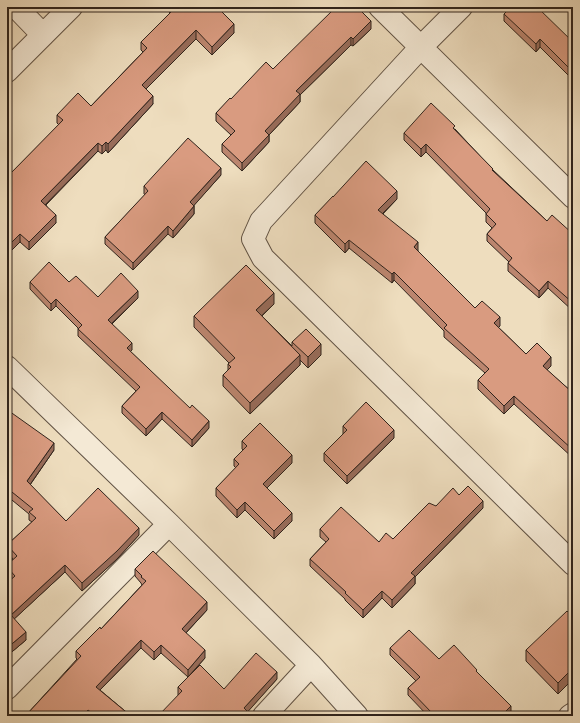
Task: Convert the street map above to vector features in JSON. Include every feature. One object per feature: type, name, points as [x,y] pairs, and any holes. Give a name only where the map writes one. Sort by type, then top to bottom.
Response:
[{"type":"street","points":[[16,7],[43,35]]},
{"type":"street","points":[[7,71],[72,7]]},
{"type":"street","points":[[380,7],[573,197]]},
{"type":"street","points":[[461,7],[420,48],[261,221],[252,239],[263,258],[573,564]]},
{"type":"street","points":[[8,371],[169,524],[311,666],[357,716]]},
{"type":"street","points":[[7,688],[169,524]]},
{"type":"street","points":[[264,716],[311,666]]},
{"type":"building","points":[[172,7],[217,7],[234,24],[212,47],[196,30],[142,85],[153,96],[108,144],[106,142],[102,146],[98,143],[41,201],[56,215],[29,242],[20,234],[7,247],[7,175],[8,176],[63,120],[57,115],[78,93],[91,106],[147,48],[141,42],[174,9]]},
{"type":"building","points":[[336,7],[357,7],[371,21],[353,39],[351,37],[296,91],[300,94],[265,131],[269,135],[242,163],[222,144],[235,131],[216,113],[266,62],[273,69]]},
{"type":"building","points":[[511,7],[537,7],[573,42],[573,72],[540,39],[536,44],[504,14]]},
{"type":"building","points":[[431,103],[455,126],[453,128],[493,169],[492,170],[547,221],[552,215],[573,234],[573,303],[548,281],[539,291],[508,263],[512,258],[487,234],[496,224],[486,214],[490,209],[426,144],[421,149],[404,133]]},
{"type":"building","points":[[188,138],[221,168],[190,202],[194,206],[173,231],[168,226],[133,263],[105,237],[148,191],[144,186]]},
{"type":"building","points":[[366,161],[397,191],[378,210],[418,242],[414,247],[475,308],[482,301],[500,317],[494,323],[526,354],[537,343],[551,357],[543,366],[573,393],[573,450],[514,396],[504,406],[478,380],[489,369],[444,328],[447,325],[394,272],[392,274],[349,240],[345,244],[315,215]]},
{"type":"building","points":[[49,262],[69,282],[76,276],[98,297],[121,273],[138,291],[108,320],[132,343],[127,348],[190,408],[192,405],[209,421],[192,440],[162,412],[146,429],[122,406],[140,387],[78,329],[82,325],[56,299],[51,304],[30,282]]},
{"type":"building","points":[[246,265],[274,293],[256,310],[300,355],[250,403],[223,375],[231,367],[228,364],[235,358],[194,316]]},
{"type":"building","points":[[306,329],[321,344],[308,357],[292,342]]},
{"type":"building","points":[[366,402],[394,430],[347,476],[324,453],[347,430],[343,426]]},
{"type":"building","points":[[9,411],[54,443],[27,481],[66,521],[98,488],[139,528],[117,551],[82,583],[65,565],[11,615],[26,632],[7,648],[7,583],[15,576],[7,565],[17,556],[7,545],[36,518],[29,512],[33,509],[7,488],[7,414]]},
{"type":"building","points":[[260,423],[292,455],[263,484],[292,513],[274,531],[245,502],[237,510],[216,488],[239,464],[234,459],[247,446],[242,441]]},
{"type":"building","points":[[468,486],[483,501],[411,573],[415,576],[392,600],[382,591],[363,610],[310,559],[329,539],[320,529],[341,507],[379,542],[386,533],[393,539],[429,503],[436,506],[453,488],[459,495]]},
{"type":"building","points":[[153,551],[207,602],[182,629],[205,650],[188,670],[161,645],[154,652],[141,640],[96,687],[131,716],[96,716],[88,710],[83,716],[23,716],[27,712],[28,713],[81,656],[76,651],[100,627],[101,629],[146,581],[135,569]]},
{"type":"building","points":[[567,611],[573,617],[573,668],[558,683],[526,650]]},
{"type":"building","points":[[409,630],[439,659],[454,645],[477,670],[476,671],[511,706],[501,716],[439,716],[434,711],[432,713],[408,688],[420,677],[390,648]]},
{"type":"building","points":[[256,653],[277,672],[244,708],[249,713],[246,716],[158,716],[182,691],[178,687],[200,665],[224,689]]},
{"type":"building","points":[[305,711],[311,716],[300,716]]}]
